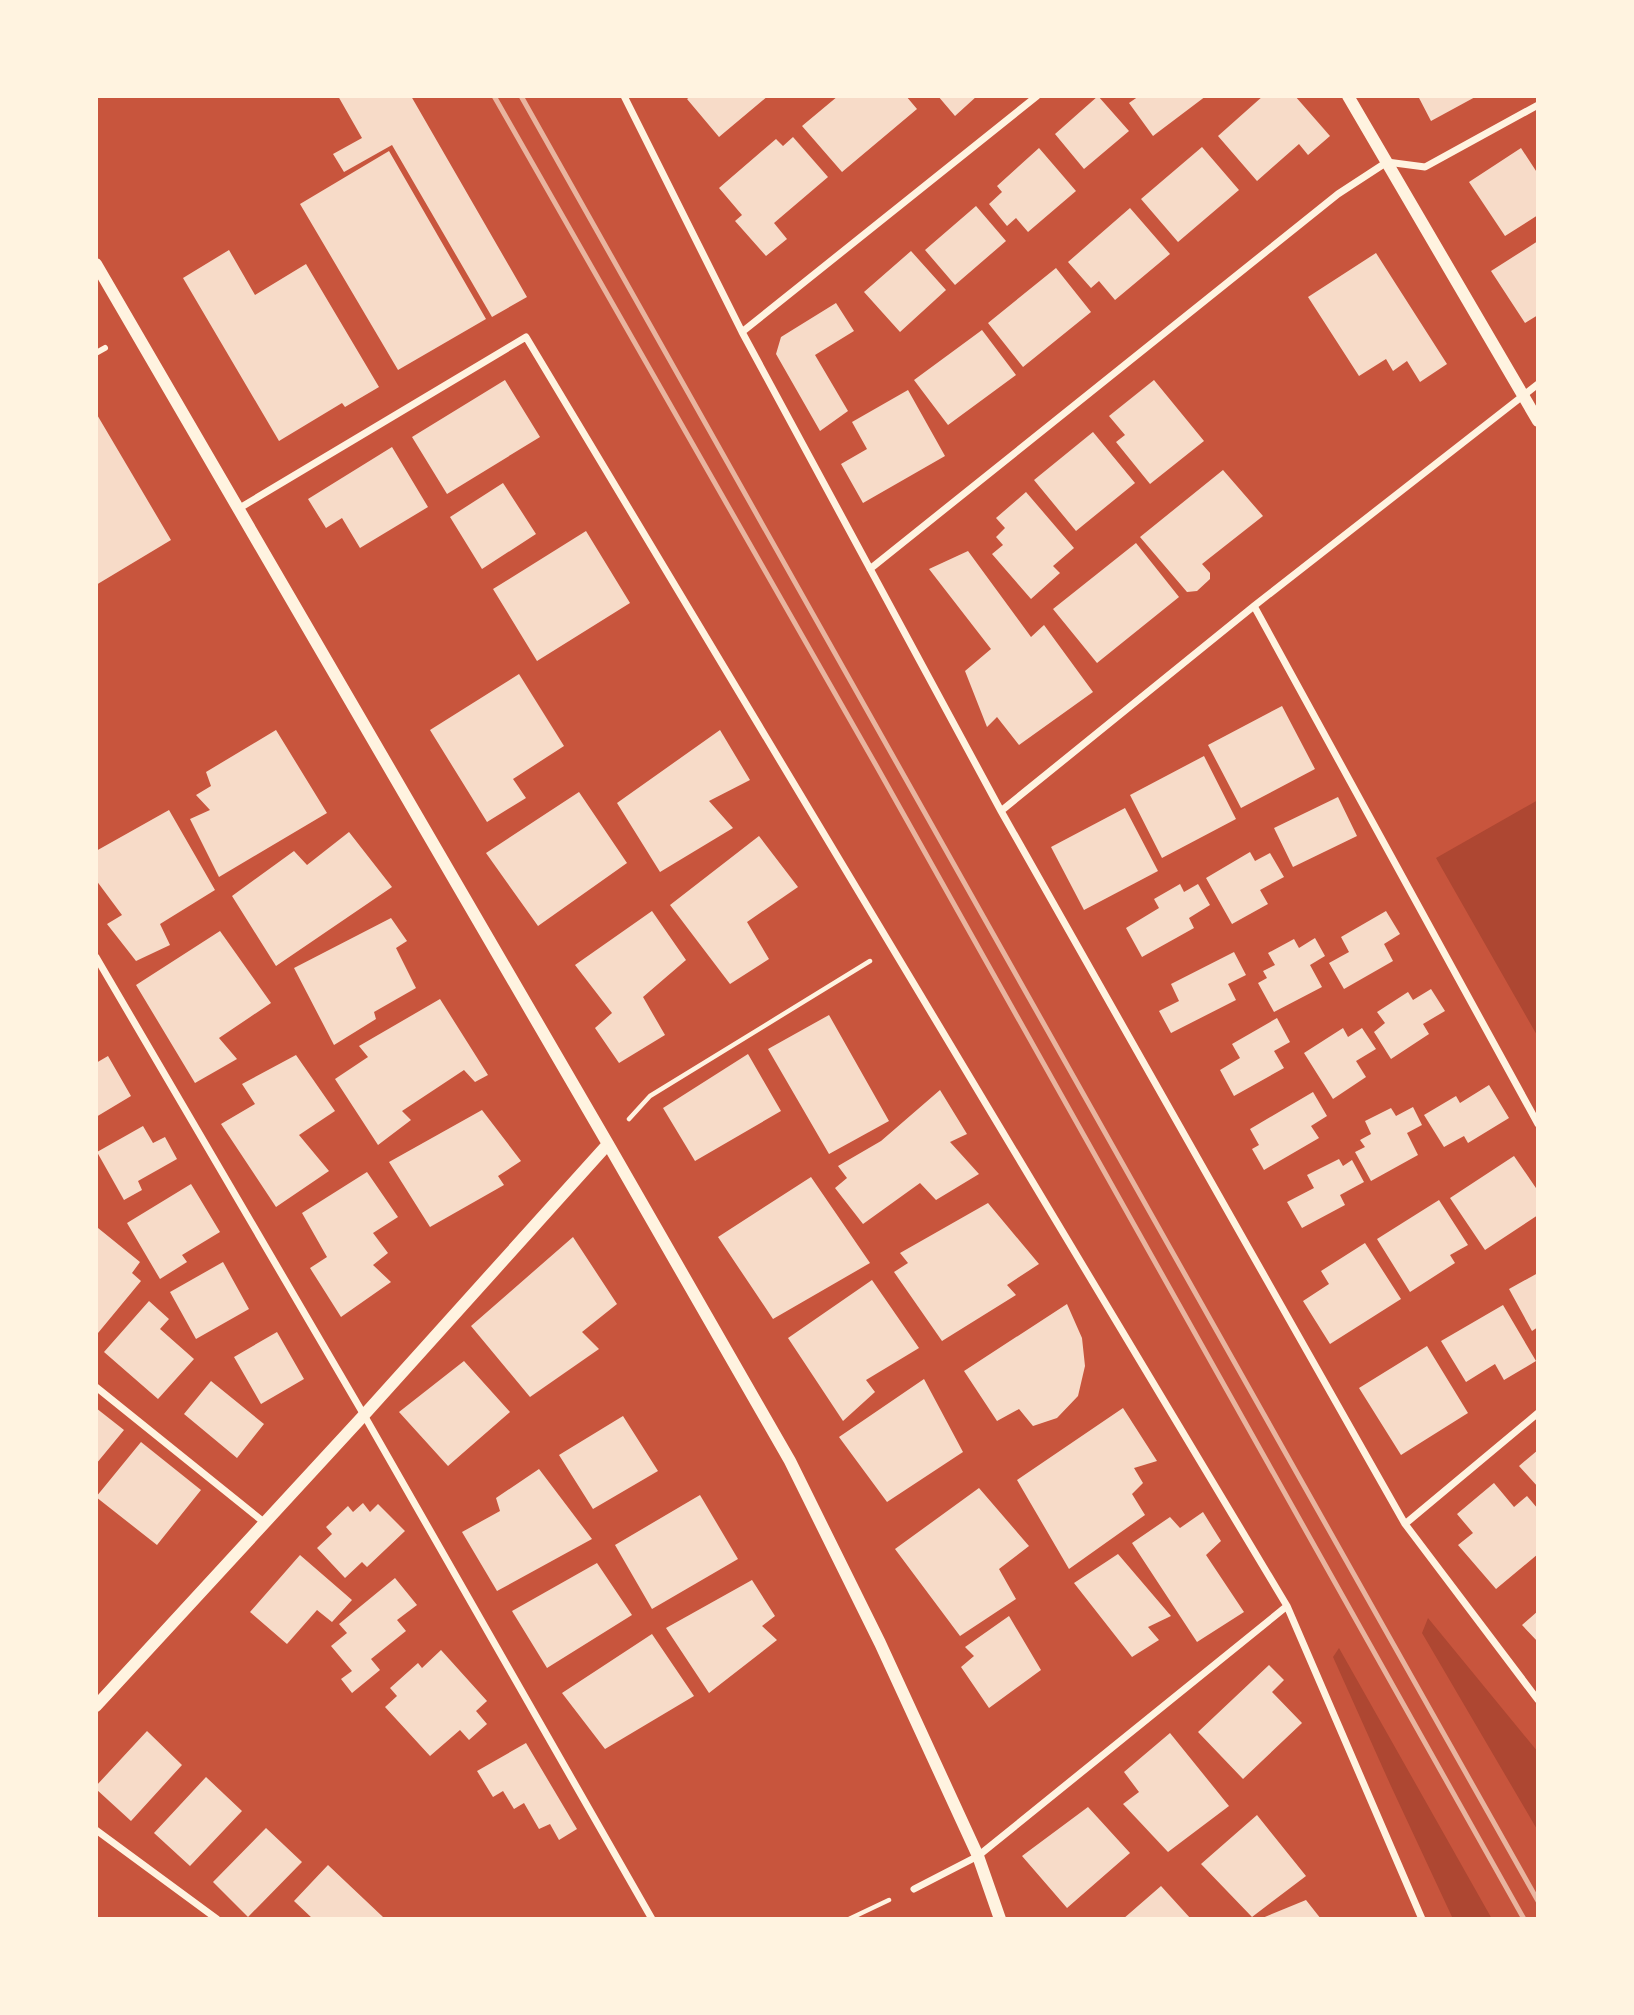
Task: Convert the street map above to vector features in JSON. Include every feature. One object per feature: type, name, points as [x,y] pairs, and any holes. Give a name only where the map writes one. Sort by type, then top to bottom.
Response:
[{"type":"street","points":[[624,96],[742,332],[1001,811],[1405,1524],[1538,1700]]},
{"type":"street","points":[[742,332],[1037,96]]},
{"type":"street","points":[[1348,96],[1538,421]]},
{"type":"street","points":[[870,569],[1338,194],[1387,163],[1425,167],[1538,105]]},
{"type":"street","points":[[96,264],[790,1461],[880,1643],[978,1856],[1000,1919]]},
{"type":"street","points":[[238,509],[526,337],[1287,1606],[1422,1919]]},
{"type":"street","points":[[96,353],[105,348]]},
{"type":"street","points":[[1001,811],[1254,606],[1538,384]]},
{"type":"street","points":[[1254,606],[1538,1124]]},
{"type":"street","points":[[96,957],[364,1415],[652,1919]]},
{"type":"street","points":[[96,1706],[364,1415],[608,1144]]},
{"type":"street","points":[[96,1387],[264,1523]]},
{"type":"street","points":[[1405,1524],[1538,1413]]},
{"type":"street","points":[[914,1889],[978,1856],[1287,1606]]},
{"type":"street","points":[[96,1830],[217,1919]]},
{"type":"path","points":[[608,1144],[650,1097],[892,948]]},
{"type":"path","points":[[849,1919],[914,1889]]},
{"type":"shaded area","points":[[1538,800],[1538,1037],[1436,858]]},
{"type":"shaded area","points":[[1428,1618],[1538,1752],[1538,1831],[1422,1633]]},
{"type":"shaded area","points":[[1339,1648],[1492,1919],[1453,1919],[1333,1657]]},
{"type":"building","points":[[338,96],[411,96],[527,297],[492,317],[392,145],[344,172],[333,154],[362,138]]},
{"type":"building","points":[[691,96],[768,96],[719,137],[687,99]]},
{"type":"building","points":[[838,96],[906,96],[917,109],[842,172],[802,126]]},
{"type":"building","points":[[938,96],[977,96],[955,116]]},
{"type":"building","points":[[1098,96],[1129,131],[1084,169],[1055,134]]},
{"type":"building","points":[[1139,96],[1206,96],[1153,136],[1129,103]]},
{"type":"building","points":[[1263,96],[1295,96],[1330,136],[1308,155],[1299,144],[1257,181],[1218,136]]},
{"type":"building","points":[[1418,96],[1477,96],[1431,121]]},
{"type":"building","points":[[793,137],[828,177],[774,223],[787,239],[766,256],[735,221],[742,215],[719,188],[776,139],[783,146]]},
{"type":"building","points":[[1202,147],[1239,190],[1178,242],[1141,199]]},
{"type":"building","points":[[1039,148],[1076,191],[1028,232],[1016,218],[1007,226],[989,204],[1002,192],[997,186]]},
{"type":"building","points":[[1521,148],[1538,174],[1538,215],[1505,236],[1469,182]]},
{"type":"building","points":[[389,151],[486,319],[398,370],[300,204]]},
{"type":"building","points":[[976,206],[1006,241],[955,285],[925,250]]},
{"type":"building","points":[[1130,208],[1170,254],[1115,300],[1099,281],[1091,288],[1068,262]]},
{"type":"building","points":[[1538,241],[1538,315],[1525,323],[1491,271]]},
{"type":"building","points":[[229,250],[255,295],[306,264],[379,387],[345,407],[342,403],[279,441],[183,278]]},
{"type":"building","points":[[911,251],[946,290],[900,332],[864,292]]},
{"type":"building","points":[[1376,253],[1447,364],[1420,382],[1407,361],[1393,371],[1386,359],[1359,376],[1308,297]]},
{"type":"building","points":[[1056,268],[1091,312],[1023,367],[988,323]]},
{"type":"building","points":[[836,303],[854,331],[815,355],[848,411],[820,431],[776,354],[781,337]]},
{"type":"building","points":[[982,330],[1016,375],[948,425],[914,380]]},
{"type":"building","points":[[505,380],[540,437],[447,494],[412,437]]},
{"type":"building","points":[[1154,380],[1204,441],[1150,484],[1116,442],[1125,435],[1109,416]]},
{"type":"building","points":[[908,390],[945,456],[863,503],[841,464],[867,449],[852,422]]},
{"type":"building","points":[[96,413],[171,540],[96,585]]},
{"type":"building","points":[[1093,432],[1135,483],[1076,531],[1034,480]]},
{"type":"building","points":[[392,447],[428,507],[360,548],[342,518],[326,528],[308,499]]},
{"type":"building","points":[[1223,470],[1263,516],[1202,564],[1210,573],[1210,579],[1197,591],[1187,592],[1140,537]]},
{"type":"building","points":[[503,483],[536,534],[482,569],[450,517]]},
{"type":"building","points":[[1026,492],[1074,548],[1053,566],[1060,573],[1031,599],[992,554],[1003,545],[996,537],[1005,528],[996,518]]},
{"type":"building","points":[[586,531],[630,603],[537,661],[493,589]]},
{"type":"building","points":[[1136,543],[1179,597],[1097,663],[1053,609]]},
{"type":"building","points":[[968,551],[1031,637],[1044,625],[1093,692],[1019,745],[997,717],[987,727],[965,671],[991,649],[929,569]]},
{"type":"building","points":[[519,674],[564,746],[513,779],[526,798],[487,822],[430,730]]},
{"type":"building","points":[[1282,706],[1315,769],[1241,808],[1208,745]]},
{"type":"building","points":[[276,730],[327,813],[219,877],[190,819],[210,810],[196,795],[211,786],[206,772]]},
{"type":"building","points":[[720,730],[750,780],[709,801],[733,828],[660,872],[617,803]]},
{"type":"building","points":[[1204,756],[1236,819],[1162,858],[1130,795]]},
{"type":"building","points":[[579,792],[627,863],[538,926],[486,853]]},
{"type":"building","points":[[1338,797],[1357,836],[1293,867],[1274,828]]},
{"type":"building","points":[[1125,808],[1158,871],[1084,910],[1051,847]]},
{"type":"building","points":[[169,810],[215,890],[160,924],[170,945],[136,961],[107,924],[122,915],[96,880],[96,851]]},
{"type":"building","points":[[349,832],[392,887],[276,966],[232,896],[294,851],[307,865]]},
{"type":"building","points":[[759,836],[798,887],[747,922],[769,959],[730,984],[670,905]]},
{"type":"building","points":[[1250,852],[1255,861],[1270,853],[1284,877],[1260,890],[1268,904],[1232,924],[1206,878]]},
{"type":"building","points":[[1180,884],[1184,892],[1198,884],[1210,905],[1189,918],[1194,928],[1142,957],[1126,928],[1159,908],[1154,899]]},
{"type":"building","points":[[652,911],[686,960],[643,997],[665,1035],[619,1063],[595,1028],[612,1013],[575,965]]},
{"type":"building","points":[[1386,911],[1400,934],[1384,944],[1393,961],[1344,989],[1329,963],[1349,952],[1341,937]]},
{"type":"building","points":[[391,918],[407,941],[396,948],[416,988],[374,1012],[376,1019],[334,1045],[294,968]]},
{"type":"building","points":[[220,931],[271,1003],[219,1038],[237,1059],[195,1083],[136,985]]},
{"type":"building","points":[[1315,938],[1325,956],[1310,965],[1322,987],[1274,1012],[1258,983],[1267,978],[1263,971],[1275,965],[1268,953],[1294,939],[1299,948]]},
{"type":"building","points":[[1234,952],[1246,975],[1228,984],[1236,1000],[1171,1033],[1159,1011],[1179,1001],[1171,984]]},
{"type":"building","points":[[1431,989],[1445,1011],[1423,1024],[1429,1034],[1391,1059],[1374,1032],[1385,1023],[1377,1012],[1408,992],[1413,1000]]},
{"type":"building","points":[[440,999],[488,1075],[475,1082],[464,1070],[402,1111],[411,1120],[378,1145],[335,1079],[368,1057],[359,1046]]},
{"type":"building","points":[[829,1015],[889,1121],[829,1154],[768,1049]]},
{"type":"building","points":[[1277,1018],[1290,1042],[1274,1051],[1284,1068],[1234,1096],[1220,1070],[1240,1058],[1232,1044]]},
{"type":"building","points":[[1343,1028],[1348,1037],[1362,1028],[1376,1049],[1356,1061],[1366,1077],[1333,1099],[1304,1053]]},
{"type":"building","points":[[748,1054],[781,1111],[695,1161],[663,1108]]},
{"type":"building","points":[[296,1055],[335,1111],[299,1135],[329,1171],[276,1207],[221,1124],[255,1104],[242,1084]]},
{"type":"building","points":[[108,1056],[131,1096],[96,1117],[96,1063]]},
{"type":"building","points":[[1489,1085],[1509,1118],[1468,1143],[1464,1136],[1444,1147],[1424,1115],[1456,1096],[1460,1103]]},
{"type":"building","points":[[940,1090],[967,1134],[950,1142],[979,1174],[936,1200],[920,1183],[863,1224],[835,1188],[847,1178],[838,1166],[881,1141]]},
{"type":"building","points":[[1313,1092],[1327,1116],[1311,1126],[1319,1138],[1264,1170],[1252,1149],[1259,1145],[1250,1129]]},
{"type":"building","points":[[1413,1107],[1422,1125],[1407,1133],[1418,1155],[1371,1181],[1355,1152],[1365,1147],[1360,1140],[1371,1134],[1365,1121],[1391,1108],[1396,1116]]},
{"type":"building","points":[[482,1110],[521,1161],[498,1176],[504,1185],[430,1227],[389,1162]]},
{"type":"building","points":[[143,1126],[153,1143],[165,1137],[177,1159],[138,1181],[142,1190],[124,1200],[97,1152]]},
{"type":"building","points":[[1514,1156],[1538,1191],[1538,1215],[1485,1250],[1450,1198]]},
{"type":"building","points":[[1339,1159],[1343,1166],[1352,1160],[1364,1182],[1340,1195],[1345,1205],[1302,1228],[1287,1202],[1314,1188],[1307,1175]]},
{"type":"building","points":[[367,1172],[398,1217],[373,1233],[388,1253],[373,1265],[391,1282],[341,1317],[310,1268],[327,1257],[302,1213]]},
{"type":"building","points":[[811,1177],[870,1263],[773,1319],[718,1237]]},
{"type":"building","points":[[191,1184],[220,1232],[182,1255],[187,1262],[160,1279],[127,1223]]},
{"type":"building","points":[[1439,1200],[1468,1245],[1450,1255],[1455,1263],[1410,1292],[1377,1239]]},
{"type":"building","points":[[988,1203],[1039,1264],[1007,1285],[1016,1295],[942,1341],[894,1272],[908,1263],[900,1253]]},
{"type":"building","points":[[98,1228],[140,1262],[132,1273],[141,1281],[98,1333],[96,1231]]},
{"type":"building","points":[[573,1237],[617,1304],[582,1332],[599,1349],[530,1397],[471,1326]]},
{"type":"building","points":[[1365,1243],[1401,1299],[1330,1344],[1303,1301],[1329,1284],[1321,1271]]},
{"type":"building","points":[[223,1262],[249,1309],[196,1339],[170,1292]]},
{"type":"building","points":[[1538,1273],[1538,1327],[1532,1331],[1509,1289]]},
{"type":"building","points":[[872,1280],[919,1348],[866,1380],[875,1392],[843,1421],[788,1338]]},
{"type":"building","points":[[149,1301],[169,1319],[160,1329],[194,1359],[158,1399],[104,1352]]},
{"type":"building","points":[[1067,1304],[1082,1338],[1085,1366],[1078,1396],[1057,1418],[1033,1426],[1019,1409],[997,1421],[964,1371]]},
{"type":"building","points":[[1503,1305],[1536,1361],[1504,1380],[1495,1364],[1466,1382],[1441,1341]]},
{"type":"building","points":[[277,1332],[304,1379],[261,1404],[234,1357]]},
{"type":"building","points":[[1427,1346],[1468,1413],[1401,1455],[1359,1388]]},
{"type":"building","points":[[464,1361],[510,1412],[448,1466],[399,1412]]},
{"type":"building","points":[[924,1379],[963,1452],[887,1502],[839,1437]]},
{"type":"building","points":[[211,1381],[264,1424],[237,1458],[184,1414]]},
{"type":"building","points":[[96,1408],[124,1430],[96,1464]]},
{"type":"building","points":[[1123,1408],[1157,1461],[1134,1468],[1143,1483],[1132,1494],[1145,1515],[1069,1569],[1017,1480]]},
{"type":"building","points":[[623,1416],[658,1471],[593,1509],[559,1455]]},
{"type":"building","points":[[141,1442],[201,1490],[157,1545],[96,1497]]},
{"type":"building","points":[[1538,1450],[1538,1487],[1519,1466]]},
{"type":"building","points":[[539,1469],[592,1539],[497,1591],[462,1532],[500,1511],[496,1498]]},
{"type":"building","points":[[1494,1483],[1514,1507],[1527,1496],[1538,1509],[1538,1554],[1496,1589],[1458,1545],[1473,1533],[1457,1514]]},
{"type":"building","points":[[979,1488],[1029,1546],[999,1569],[1016,1599],[960,1636],[895,1549]]},
{"type":"building","points":[[700,1495],[738,1559],[652,1609],[615,1545]]},
{"type":"building","points":[[363,1503],[370,1512],[378,1504],[405,1531],[367,1567],[362,1562],[345,1578],[317,1548],[332,1534],[326,1527],[348,1506],[353,1512]]},
{"type":"building","points":[[1203,1512],[1221,1541],[1206,1555],[1244,1612],[1197,1642],[1132,1543],[1170,1517],[1180,1528]]},
{"type":"building","points":[[1118,1554],[1171,1616],[1148,1627],[1159,1640],[1132,1657],[1074,1583]]},
{"type":"building","points":[[300,1555],[352,1600],[332,1622],[317,1610],[287,1644],[250,1612]]},
{"type":"building","points":[[597,1563],[632,1615],[547,1668],[512,1611]]},
{"type":"building","points":[[395,1578],[417,1605],[397,1620],[406,1631],[371,1659],[380,1670],[352,1693],[341,1679],[352,1671],[331,1646],[347,1633],[339,1624]]},
{"type":"building","points":[[752,1580],[775,1616],[762,1626],[777,1640],[709,1693],[666,1628]]},
{"type":"building","points":[[1538,1611],[1538,1642],[1522,1625]]},
{"type":"building","points":[[1009,1616],[1041,1670],[989,1708],[961,1667],[974,1656],[965,1647]]},
{"type":"building","points":[[652,1634],[694,1696],[605,1749],[562,1693]]},
{"type":"building","points":[[441,1650],[487,1701],[476,1711],[487,1724],[469,1740],[460,1730],[430,1756],[385,1707],[397,1696],[390,1688],[418,1663],[422,1668]]},
{"type":"building","points":[[1269,1665],[1284,1680],[1272,1692],[1302,1723],[1243,1779],[1198,1732]]},
{"type":"building","points":[[147,1731],[182,1765],[131,1821],[96,1789],[96,1786]]},
{"type":"building","points":[[1170,1733],[1229,1806],[1168,1852],[1123,1804],[1139,1792],[1124,1772]]},
{"type":"building","points":[[526,1743],[577,1829],[559,1840],[550,1824],[539,1829],[524,1803],[514,1809],[503,1791],[493,1797],[477,1771]]},
{"type":"building","points":[[206,1777],[242,1811],[190,1866],[154,1833]]},
{"type":"building","points":[[1088,1807],[1130,1853],[1067,1908],[1022,1856]]},
{"type":"building","points":[[1257,1815],[1306,1876],[1252,1917],[1201,1864]]},
{"type":"building","points":[[266,1828],[302,1862],[248,1917],[213,1882]]},
{"type":"building","points":[[328,1865],[383,1917],[382,1919],[313,1919],[294,1901]]},
{"type":"building","points":[[1161,1886],[1191,1919],[1123,1919]]},
{"type":"building","points":[[1306,1900],[1321,1919],[1260,1919]]},
{"type":"railway","points":[[494,96],[877,767],[1524,1919]]},
{"type":"railway","points":[[521,96],[1538,1901]]}]
